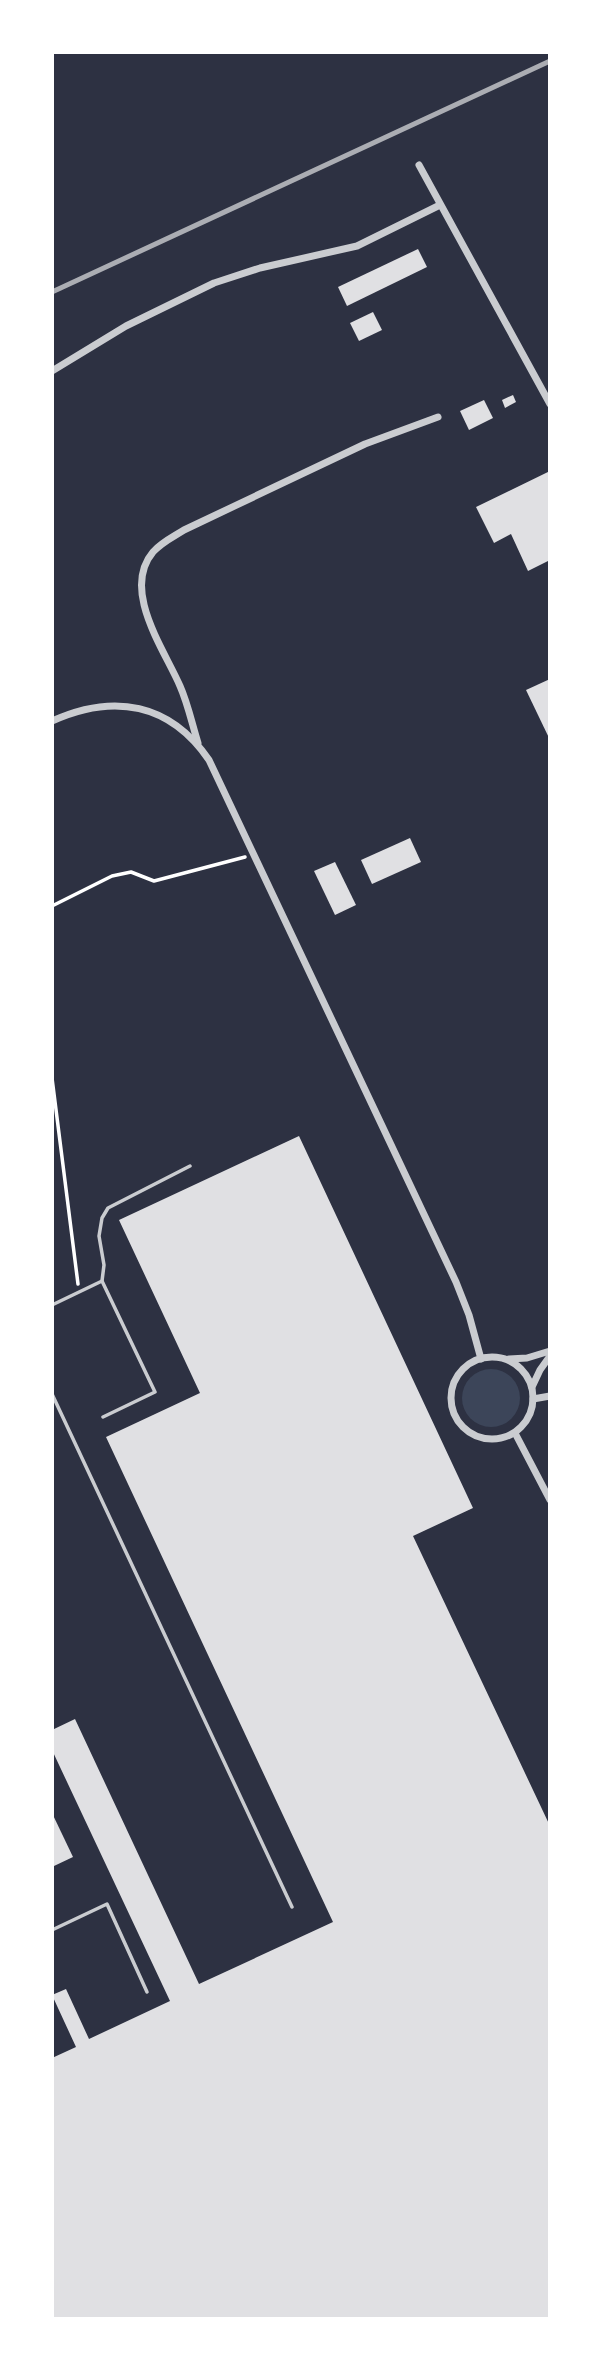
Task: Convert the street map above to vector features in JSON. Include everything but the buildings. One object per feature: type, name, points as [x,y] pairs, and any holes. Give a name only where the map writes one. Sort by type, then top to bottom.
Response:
[{"type":"street","points":[[419,165],[550,404]]},
{"type":"street","points":[[52,371],[126,326],[214,283],[260,268],[357,246],[440,205]]},
{"type":"street","points":[[198,744],[183,694],[142,600],[143,574],[151,554],[184,530],[365,444],[438,417]]},
{"type":"street","points":[[52,722],[76,712],[102,706],[136,707],[170,721],[184,731],[198,744],[213,766],[456,1282],[481,1359]]},
{"type":"street","points":[[505,1359],[524,1372],[532,1388],[530,1416],[515,1433],[499,1439],[481,1438],[465,1430],[454,1416],[451,1398],[455,1381],[465,1367],[481,1359],[493,1357],[505,1359],[550,1354]]},
{"type":"street","points":[[532,1388],[550,1354]]},
{"type":"street","points":[[533,1399],[550,1396]]},
{"type":"street","points":[[515,1433],[550,1500]]},
{"type":"lane","points":[[103,1417],[155,1392],[103,1281],[99,1236],[103,1218],[108,1208],[190,1166]]},
{"type":"lane","points":[[52,1305],[103,1281]]},
{"type":"lane","points":[[52,1394],[292,1907]]},
{"type":"lane","points":[[52,1930],[107,1904],[147,1992]]},
{"type":"path","points":[[52,906],[112,876],[131,872],[154,881],[255,855]]},
{"type":"path","points":[[52,1078],[79,1292]]},
{"type":"shaded area","points":[[485,1369],[497,1369],[512,1377],[520,1392],[520,1404],[512,1419],[497,1427],[485,1427],[470,1419],[462,1404],[462,1392],[470,1377]]},
{"type":"railway","points":[[52,292],[550,61]]}]
